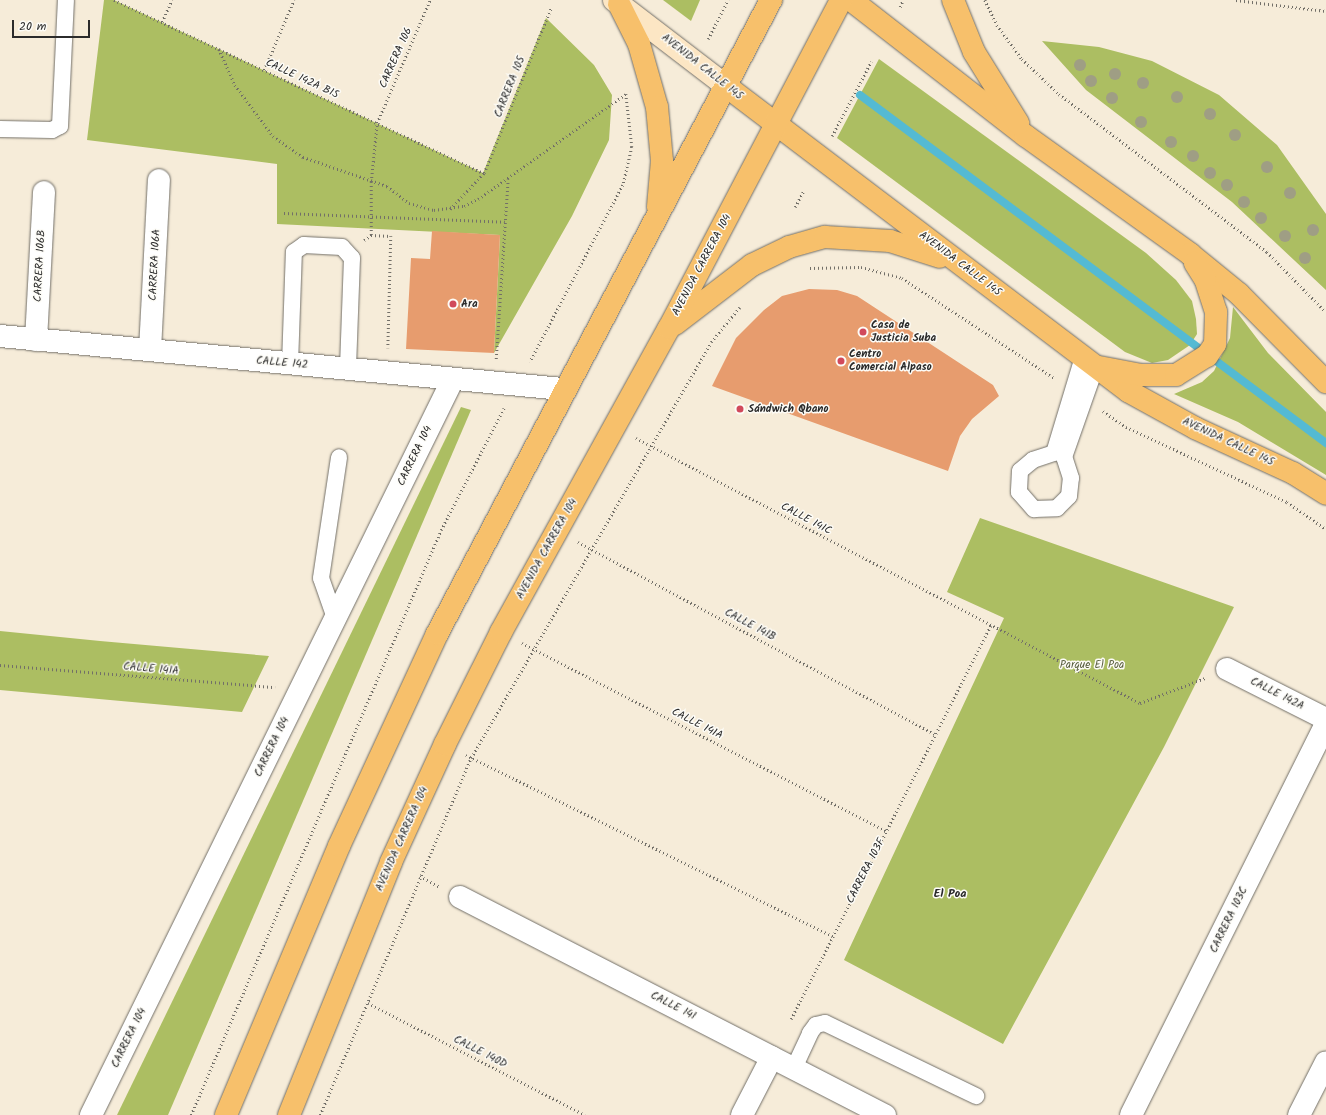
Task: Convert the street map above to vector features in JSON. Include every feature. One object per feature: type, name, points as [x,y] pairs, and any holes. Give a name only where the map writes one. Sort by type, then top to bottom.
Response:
[{"type":"main road","points":[[226,1115],[389,734],[479,549],[771,0]]},
{"type":"main road","name":"AVENIDA CARRERA 104","points":[[289,1115],[388,868],[445,744],[501,632],[669,328],[841,0]]},
{"type":"main road","points":[[851,0],[1026,136],[1190,254],[1239,294],[1326,382]]},
{"type":"main road","points":[[953,0],[974,52],[1026,136]]},
{"type":"main road","points":[[617,2],[639,44],[657,107],[662,160],[657,214]]},
{"type":"main road","name":"AVENIDA CALLE 145","points":[[617,2],[959,264],[1090,361],[1162,411],[1293,473],[1326,494]]},
{"type":"main road","points":[[669,328],[752,265],[789,247],[825,237],[890,241],[959,264]]},
{"type":"main road","points":[[1090,361],[1160,377],[1189,371],[1207,356],[1217,328],[1210,290],[1190,254]]},
{"type":"street","name":"CARRERA 106A","points":[[150,350],[159,180]]},
{"type":"street","name":"CARRERA 106B","points":[[36,340],[44,192]]},
{"type":"street","name":"CALLE 142","points":[[0,336],[563,389]]},
{"type":"street","name":"CARRERA 104","points":[[91,1115],[453,379]]},
{"type":"street","name":"CALLE 142A","points":[[1227,669],[1326,719]]},
{"type":"street","name":"CARRERA 103C","points":[[1131,1115],[1326,724]]},
{"type":"street","name":"CALLE 141","points":[[460,897],[794,1068],[872,1112]]},
{"type":"street","points":[[742,1115],[772,1057]]},
{"type":"street","points":[[1298,1115],[1326,1062]]},
{"type":"lane","points":[[0,128],[52,130],[60,126],[66,0]]},
{"type":"lane","points":[[290,364],[294,252],[304,245],[342,247],[352,258],[348,369]]},
{"type":"lane","points":[[1080,395],[1054,453],[1033,460],[1020,471],[1019,492],[1034,509],[1057,508],[1069,496],[1071,478],[1064,457],[1090,361]]},
{"type":"lane","points":[[335,618],[321,578],[339,457]]},
{"type":"lane","points":[[794,1068],[810,1032],[816,1025],[825,1023],[976,1096]]},
{"type":"path","name":"CALLE 142A BIS","points":[[114,0],[484,173]]},
{"type":"path","points":[[162,22],[172,0]]},
{"type":"path","points":[[264,70],[294,0]]},
{"type":"path","name":"CARRERA 106","points":[[388,356],[391,236],[371,235],[371,182],[377,123],[430,0]]},
{"type":"path","points":[[708,39],[728,0]]},
{"type":"path","points":[[985,0],[997,25],[1022,60],[1059,94],[1267,252],[1326,312]]},
{"type":"path","points":[[1236,0],[1326,11]]},
{"type":"path","name":"CARRERA 105","points":[[484,173],[551,8]]},
{"type":"path","points":[[191,1115],[441,530],[623,185],[632,147],[626,94],[478,199],[449,210],[419,207],[388,186],[371,182],[303,158],[273,136],[235,85],[219,49]]},
{"type":"path","points":[[829,142],[871,62]]},
{"type":"path","points":[[449,210],[484,173]]},
{"type":"path","points":[[496,362],[508,178]]},
{"type":"path","points":[[795,207],[804,190]]},
{"type":"path","points":[[284,213],[505,222]]},
{"type":"path","points":[[803,270],[831,265],[861,267],[902,278],[1126,427],[1287,502],[1326,529]]},
{"type":"path","points":[[325,1115],[321,1114],[471,758],[533,649],[593,550],[711,342],[743,304]]},
{"type":"path","name":"CALLE 141C","points":[[615,425],[651,446],[990,626],[1140,703],[1227,669]]},
{"type":"path","name":"CALLE 141B","points":[[556,531],[935,734]]},
{"type":"path","name":"CARRERA 103F","points":[[788,1025],[990,626]]},
{"type":"path","name":"CALLE 141A","points":[[501,632],[886,830]]},
{"type":"path","name":"CALLE 141A","points":[[0,665],[300,689]]},
{"type":"path","points":[[445,744],[833,936]]},
{"type":"path","name":"CALLE 140D","points":[[368,1003],[585,1115]]},
{"type":"green space","points":[[104,0],[114,0],[483,173],[546,18],[594,65],[612,95],[609,140],[572,216],[494,353],[500,235],[277,224],[277,164],[87,140]]},
{"type":"green space","points":[[663,0],[700,0],[691,21]]},
{"type":"green space","points":[[1042,41],[1099,47],[1152,61],[1219,95],[1277,145],[1326,214],[1326,290],[1232,202],[1086,90]]},
{"type":"green space","points":[[879,59],[1146,253],[1176,280],[1192,301],[1196,319],[1197,334],[1190,345],[1168,360],[1152,363],[1125,352],[837,138]]},
{"type":"green space","points":[[1233,307],[1268,353],[1326,412],[1326,475],[1238,422],[1174,394],[1202,382],[1214,371],[1230,338]]},
{"type":"green space","points":[[461,407],[471,410],[168,1115],[117,1115]]},
{"type":"green space","name":"Parque El Poa","points":[[980,518],[1234,607],[1164,747],[1003,1044],[844,960],[1004,618],[947,592]]},
{"type":"green space","points":[[0,631],[269,656],[242,712],[0,690]]},
{"type":"building","name":"Ara","points":[[432,231],[500,235],[494,353],[406,349],[411,258],[430,259]]},
{"type":"building","name":"Centro Comercial Alpaso","points":[[809,289],[837,290],[857,296],[993,385],[999,396],[972,419],[960,436],[948,471],[712,386],[736,338],[764,310],[782,296]]},
{"type":"waterway","points":[[860,95],[1326,443]]},
{"type":"place","name":"Ara","points":[[453,304]]},
{"type":"place","name":"Casa de Justicia Suba","points":[[863,332]]},
{"type":"place","name":"Centro Comercial Alpaso","points":[[841,361]]},
{"type":"place","name":"Sándwich Qbano","points":[[740,409]]},
{"type":"district","name":"El Poa","points":[[950,894]]}]
